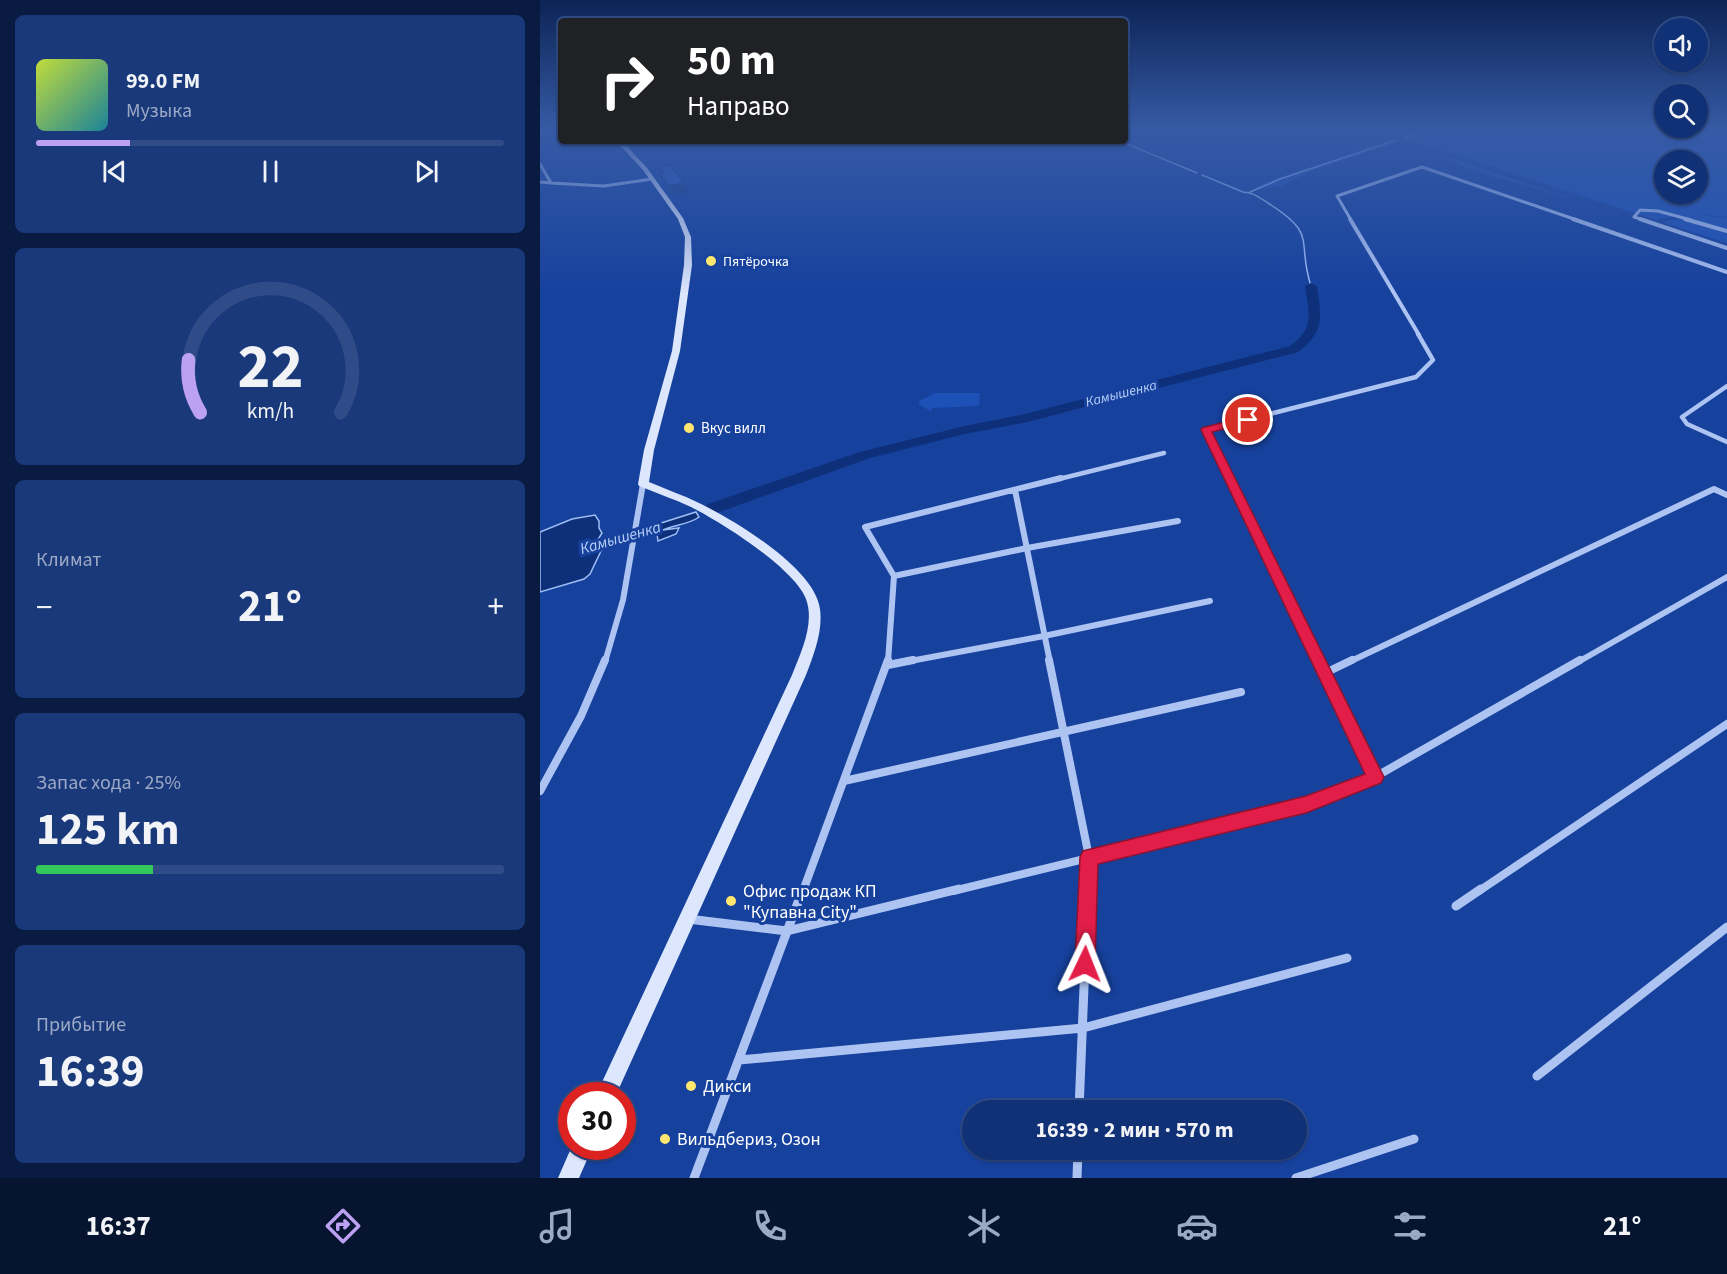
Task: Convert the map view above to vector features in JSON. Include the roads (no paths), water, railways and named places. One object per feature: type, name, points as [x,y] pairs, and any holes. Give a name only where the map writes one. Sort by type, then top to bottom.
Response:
[{"type":"street","points":[[551,183],[604,186],[628,183]]},
{"type":"street","points":[[540,791],[571,736],[602,668],[617,620],[654,429],[678,344],[688,265],[687,230],[654,183]]},
{"type":"street","points":[[1374,183],[1337,196],[1433,360],[1416,377],[1206,430],[1375,777]]},
{"type":"street","points":[[1471,183],[1727,272]]},
{"type":"street","points":[[1727,231],[1658,211],[1640,210],[1634,217],[1727,248]]},
{"type":"street","points":[[1726,389],[1682,417],[1687,424],[1727,442]]},
{"type":"street","points":[[694,1178],[888,665],[894,576],[865,527],[1164,453]]},
{"type":"street","points":[[612,1082],[799,675],[811,642],[814,607],[804,584],[771,554],[696,506],[643,484]]},
{"type":"street","points":[[1323,674],[1714,489],[1727,495]]},
{"type":"street","points":[[1015,490],[1089,857],[1079,1100]]},
{"type":"street","points":[[894,576],[1027,548],[1178,521]]},
{"type":"street","points":[[688,919],[787,932],[1306,805],[1375,777],[1727,577]]},
{"type":"street","points":[[888,665],[1044,636],[1210,601]]},
{"type":"street","points":[[844,781],[1241,692]]},
{"type":"street","points":[[1456,906],[1727,724]]},
{"type":"street","points":[[1537,1076],[1727,927]]},
{"type":"street","points":[[739,1060],[1083,1028],[1347,958]]},
{"type":"street","points":[[1296,1178],[1414,1139]]},
{"type":"street","points":[[568,1178],[576,1160]]},
{"type":"street","points":[[1077,1178],[1078,1160]]},
{"type":"water","points":[[696,512],[699,517],[663,530],[679,528],[676,534],[658,541],[657,534],[647,535],[646,532],[611,544],[601,551],[590,574],[584,579],[540,592],[540,532],[572,519],[595,515],[602,533],[597,541],[601,542]]},
{"type":"waterway","name":"Камышенка","points":[[1221,183],[1256,196],[1294,223],[1303,239],[1311,286]]},
{"type":"waterway","points":[[1250,192],[1271,183]]},
{"type":"waterway","name":"Камышенка","points":[[714,508],[865,455],[965,430],[1022,419],[1294,349],[1309,336],[1313,329],[1315,314],[1311,286]]},
{"type":"place","name":"Пятёрочка","points":[[711,261]]},
{"type":"place","name":"Вкус вилл","points":[[689,428]]},
{"type":"place","name":"Офис продаж КП \"Купавна City\"","points":[[731,901]]},
{"type":"place","name":"Дикси","points":[[691,1086]]},
{"type":"place","name":"Вильдбериз, Озон","points":[[665,1139]]}]
